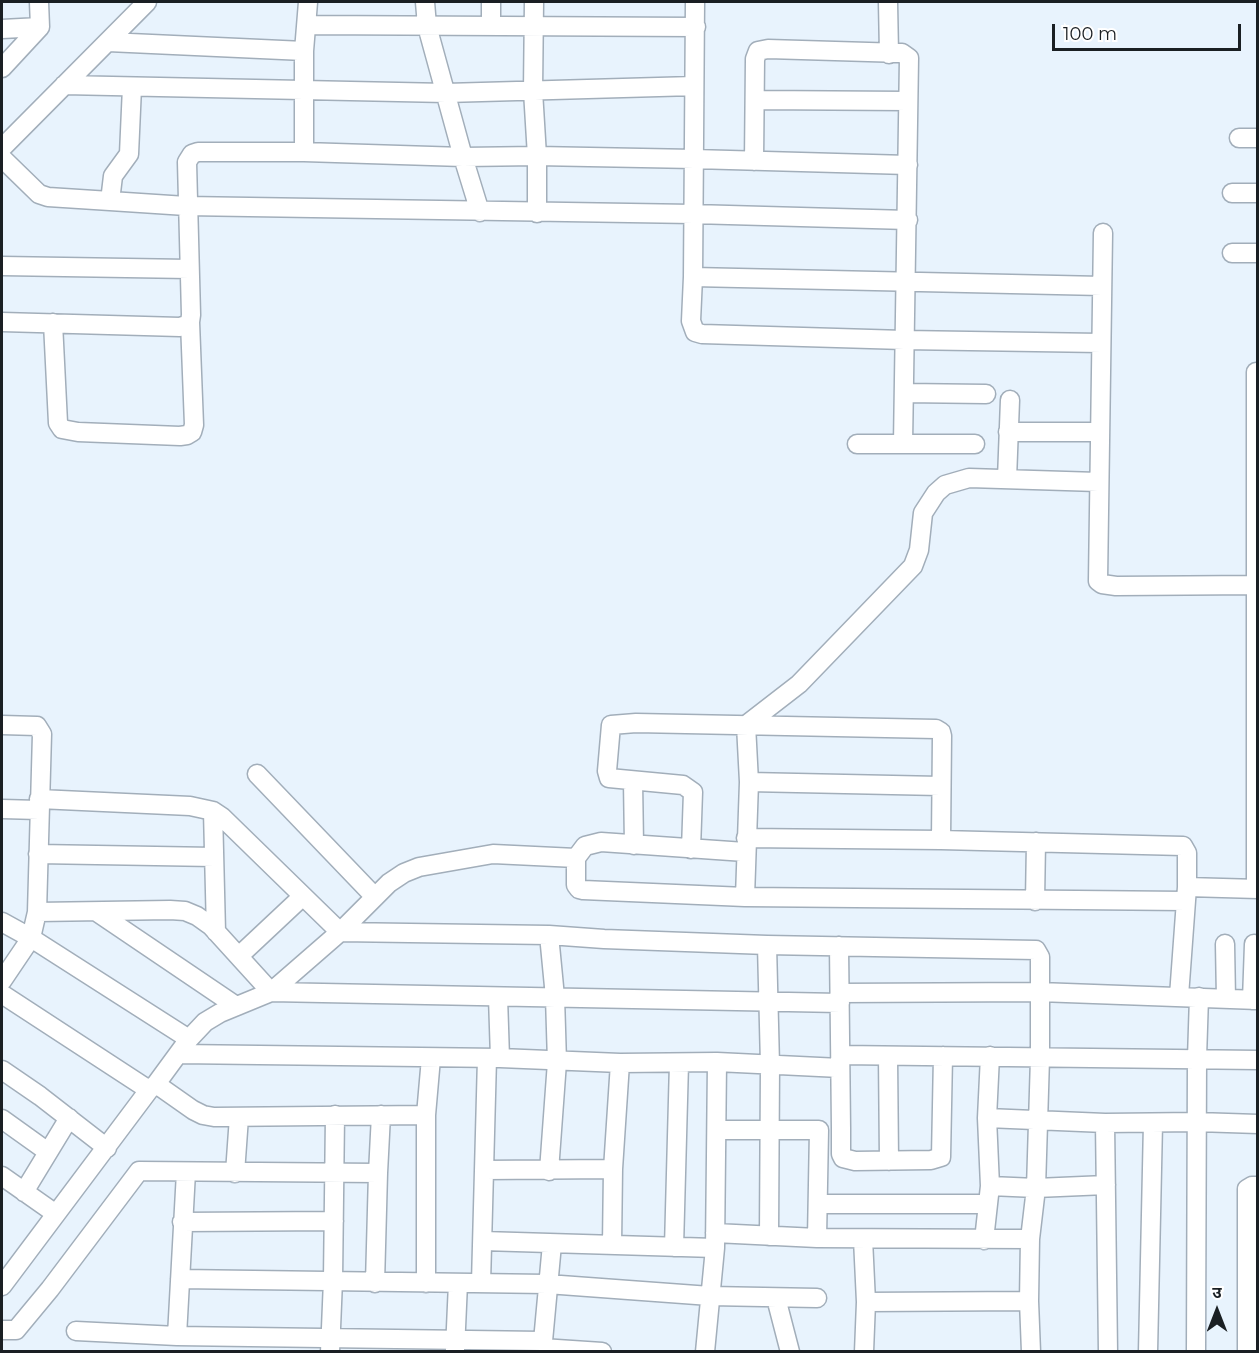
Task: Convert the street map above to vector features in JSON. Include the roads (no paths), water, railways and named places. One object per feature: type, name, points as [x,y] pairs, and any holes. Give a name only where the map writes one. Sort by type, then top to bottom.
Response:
[{"type":"street","points":[[2,68],[40,27],[39,2]]},
{"type":"street","points":[[2,148],[147,2]]},
{"type":"street","points":[[304,152],[304,51],[308,2]]},
{"type":"street","points":[[425,2],[427,26],[480,212]]},
{"type":"street","points":[[491,2],[491,26]]},
{"type":"street","points":[[534,2],[533,91],[537,156],[537,213]]},
{"type":"street","points":[[695,2],[692,327],[695,332],[904,340],[1101,343]]},
{"type":"street","points":[[888,2],[889,54]]},
{"type":"street","points":[[307,25],[696,27]]},
{"type":"street","points":[[2,29],[40,27]]},
{"type":"street","points":[[108,42],[304,51]]},
{"type":"street","points":[[754,161],[755,59],[758,51],[768,48],[902,53],[909,58],[903,444]]},
{"type":"street","points":[[64,85],[446,93],[694,86]]},
{"type":"street","points":[[111,201],[113,176],[129,154],[132,87]]},
{"type":"street","points":[[755,100],[908,101]]},
{"type":"street","points":[[1239,138],[1257,138]]},
{"type":"street","points":[[53,323],[58,423],[62,429],[78,432],[180,436],[192,432],[194,425],[186,206],[187,162],[192,154],[198,152],[304,152],[463,157],[537,156],[908,165]]},
{"type":"street","points":[[2,158],[39,194],[48,197],[186,206],[693,214],[908,220]]},
{"type":"street","points":[[1232,192],[1257,193]]},
{"type":"street","points":[[1103,233],[1098,581],[1102,584],[1257,585]]},
{"type":"street","points":[[1232,253],[1257,253]]},
{"type":"street","points":[[2,266],[189,269]]},
{"type":"street","points":[[693,277],[1102,286]]},
{"type":"street","points":[[2,322],[180,327],[190,322]]},
{"type":"street","points":[[1179,996],[1186,894],[1187,854],[1183,846],[941,840],[746,845],[691,849],[592,843],[585,846],[576,858],[576,885],[579,890],[745,897],[1035,901],[1186,894],[1257,889],[1257,383]]},
{"type":"street","points":[[904,393],[986,394]]},
{"type":"street","points":[[1007,479],[1010,400]]},
{"type":"street","points":[[1008,432],[1099,432]]},
{"type":"street","points":[[857,444],[975,444]]},
{"type":"street","points":[[746,725],[787,695],[813,671],[913,566],[919,550],[923,513],[936,493],[945,485],[969,478],[1098,482]]},
{"type":"street","points":[[691,849],[693,792],[683,785],[609,778],[607,775],[611,724],[936,729],[941,732],[942,736],[941,840]]},
{"type":"street","points":[[2,725],[37,726],[42,734],[37,912],[31,938],[2,981]]},
{"type":"street","points":[[745,897],[749,782],[746,725]]},
{"type":"street","points":[[257,774],[375,897]]},
{"type":"street","points":[[633,782],[634,845]]},
{"type":"street","points":[[749,782],[940,786]]},
{"type":"street","points":[[2,809],[39,805],[190,806],[213,811],[222,817],[340,932],[549,935],[768,945],[1036,950],[1040,957],[1040,1058],[1036,1188],[1030,1239],[1031,1352]]},
{"type":"street","points":[[213,811],[216,932]]},
{"type":"street","points":[[1035,901],[1036,842]]},
{"type":"street","points":[[38,854],[214,857]]},
{"type":"street","points":[[2,1286],[8,1263],[56,1214],[152,1087],[205,1022],[271,992],[340,932],[389,883],[411,870],[472,856],[493,854],[576,858]]},
{"type":"street","points":[[239,956],[303,896]]},
{"type":"street","points":[[37,912],[185,911],[197,916],[216,932],[271,992],[770,1000],[1039,992],[1255,1000],[1254,944]]},
{"type":"street","points":[[97,912],[236,1006]]},
{"type":"street","points":[[2,922],[31,938],[184,1046],[431,1058],[620,1063],[717,1062],[770,1065],[841,1062],[888,1056],[1257,1060]]},
{"type":"street","points":[[549,935],[555,998],[556,1062],[549,1171]]},
{"type":"street","points":[[1225,944],[1226,999]]},
{"type":"street","points":[[768,945],[770,1000],[769,1236]]},
{"type":"street","points":[[839,946],[841,1154],[843,1158],[855,1161],[889,1161],[931,1160],[941,1156],[942,1056]]},
{"type":"street","points":[[2,994],[152,1087],[203,1115],[214,1117],[426,1115]]},
{"type":"street","points":[[481,1283],[484,1170],[498,997]]},
{"type":"street","points":[[1196,1352],[1199,998]]},
{"type":"street","points":[[888,1056],[889,1161]]},
{"type":"street","points":[[984,1240],[989,1195],[987,1118],[990,1056]]},
{"type":"street","points":[[426,1283],[426,1115],[431,1058]]},
{"type":"street","points":[[705,1352],[715,1241],[717,1062]]},
{"type":"street","points":[[612,1245],[613,1169],[620,1063]]},
{"type":"street","points":[[674,1247],[679,1063]]},
{"type":"street","points":[[2,1070],[107,1148]]},
{"type":"street","points":[[330,1344],[335,1115]]},
{"type":"street","points":[[375,1283],[381,1115]]},
{"type":"street","points":[[235,1173],[239,1117]]},
{"type":"street","points":[[24,1192],[69,1118]]},
{"type":"street","points":[[987,1118],[1105,1123],[1257,1124]]},
{"type":"street","points":[[2,1119],[48,1152]]},
{"type":"street","points":[[1105,1123],[1108,1352]]},
{"type":"street","points":[[1148,1352],[1153,1124]]},
{"type":"street","points":[[717,1130],[841,1129]]},
{"type":"street","points":[[817,1238],[819,1130]]},
{"type":"street","points":[[484,1170],[613,1169]]},
{"type":"street","points":[[2,1330],[16,1330],[50,1289],[139,1171],[378,1173]]},
{"type":"street","points":[[177,1336],[186,1172]]},
{"type":"street","points":[[2,1176],[56,1214]]},
{"type":"street","points":[[819,1204],[989,1195],[1036,1188],[1106,1185]]},
{"type":"street","points":[[1247,1352],[1252,1303],[1252,1244],[1247,1189],[1257,1186]]},
{"type":"street","points":[[182,1222],[334,1221]]},
{"type":"street","points":[[483,1241],[674,1247],[769,1236],[863,1239],[1030,1239]]},
{"type":"street","points":[[863,1239],[866,1302],[864,1352]]},
{"type":"street","points":[[542,1347],[552,1244]]},
{"type":"street","points":[[180,1279],[547,1284],[710,1296],[817,1298]]},
{"type":"street","points":[[455,1346],[458,1283]]},
{"type":"street","points":[[776,1298],[790,1352]]},
{"type":"street","points":[[866,1302],[1029,1301]]},
{"type":"street","points":[[76,1331],[330,1344],[542,1347],[602,1352]]}]
